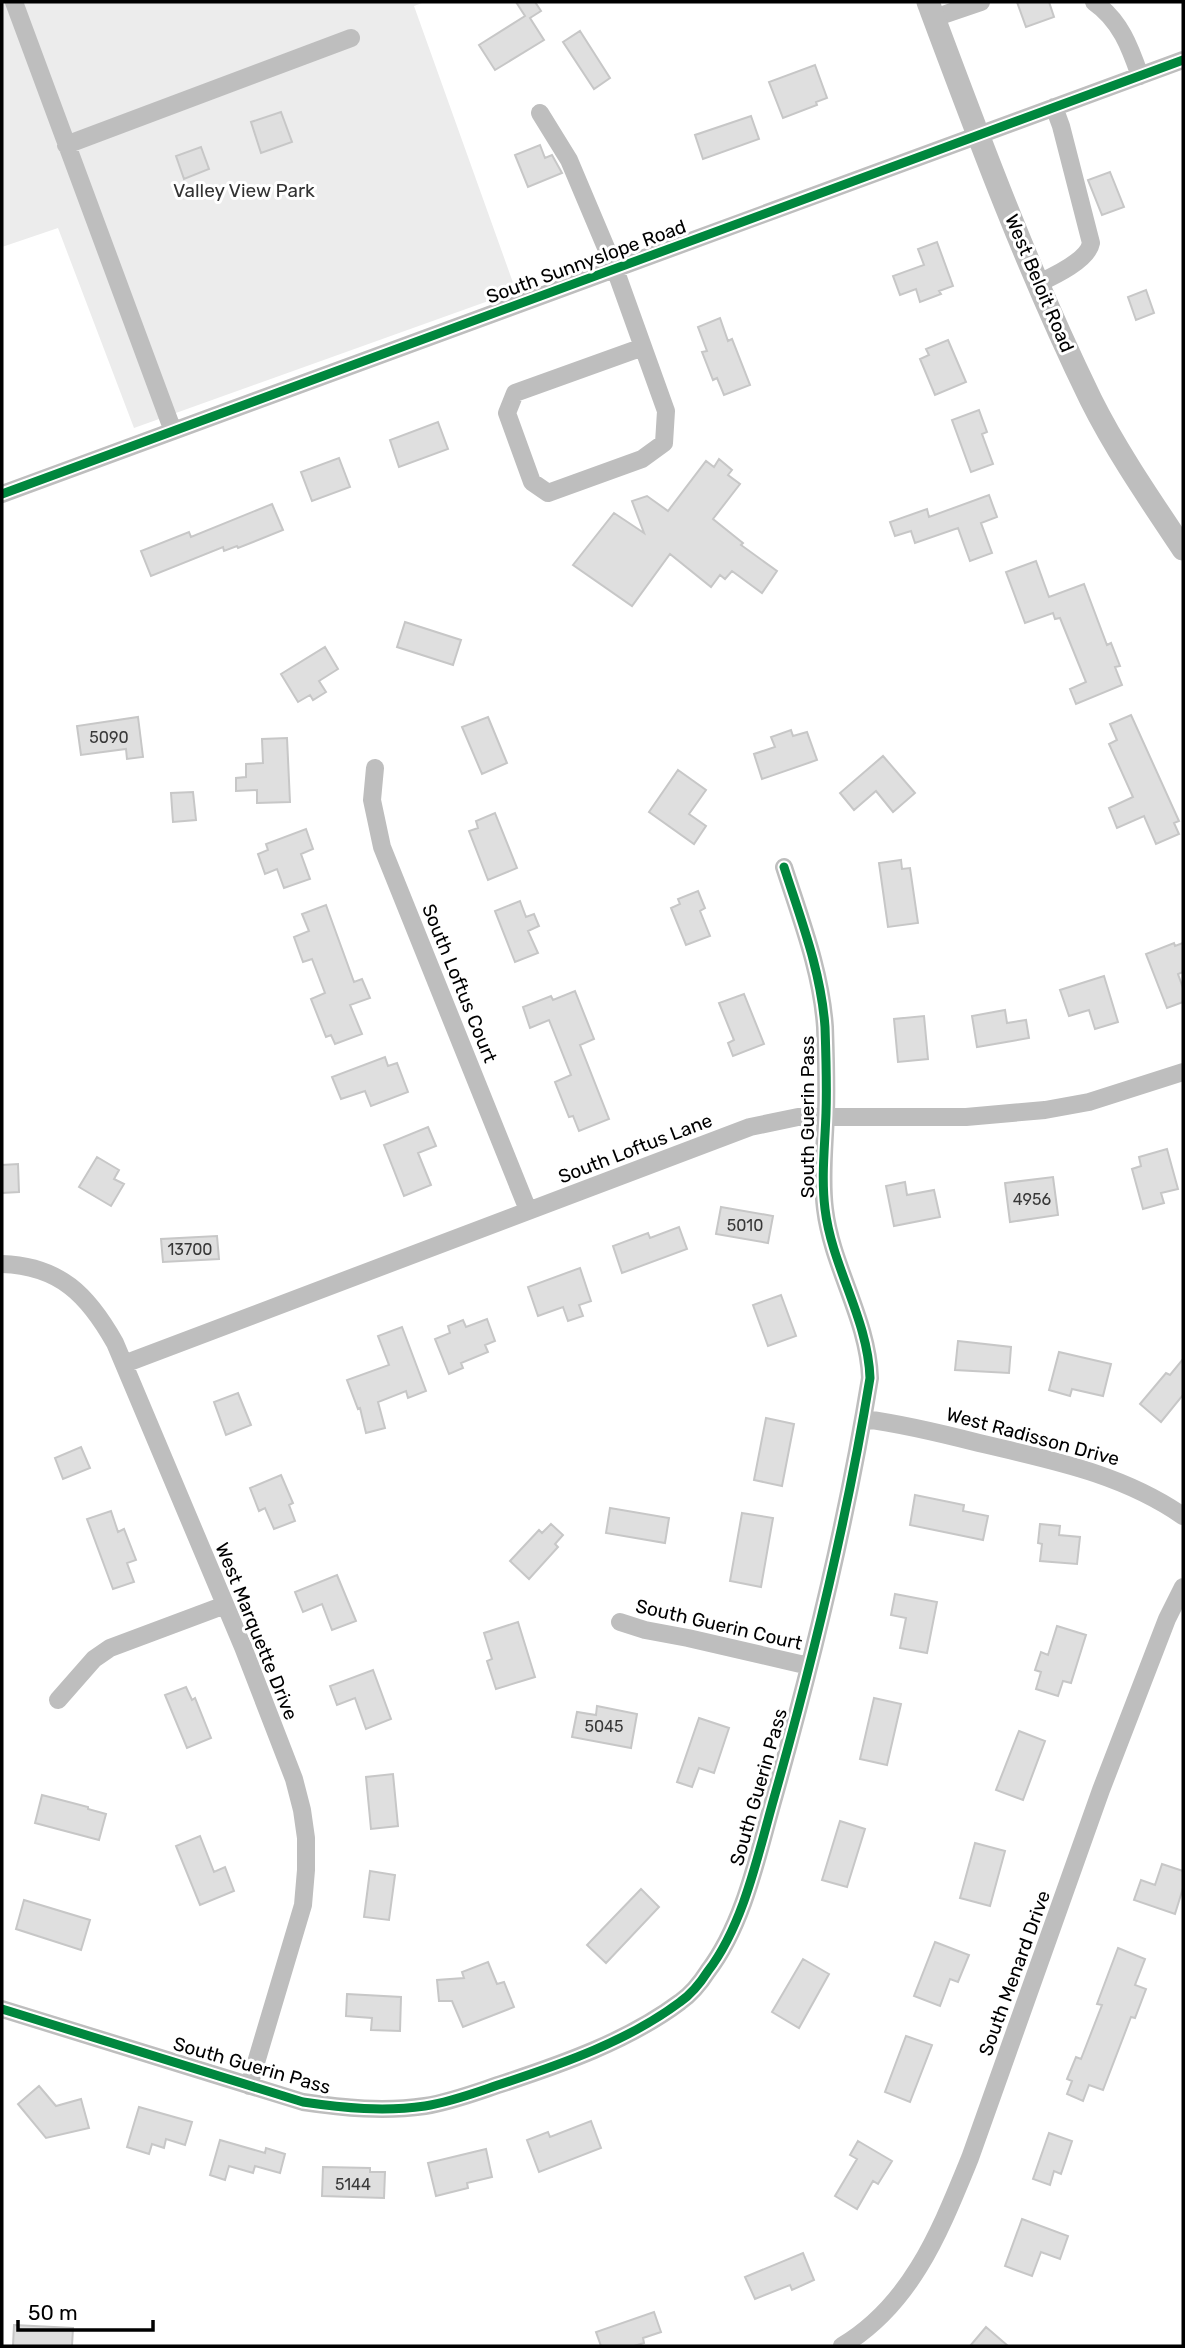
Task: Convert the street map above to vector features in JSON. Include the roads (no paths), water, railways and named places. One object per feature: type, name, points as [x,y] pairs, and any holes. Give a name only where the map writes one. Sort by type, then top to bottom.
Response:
[{"type":"main road","name":"West Beloit Road","points":[[931,10],[978,135],[1039,283],[1092,401],[1121,454],[1183,549]]},
{"type":"street","points":[[13,2],[173,431]]},
{"type":"street","points":[[931,10],[981,2]]},
{"type":"street","points":[[1094,2],[1120,28],[1140,76]]},
{"type":"street","points":[[66,145],[351,38]]},
{"type":"street","name":"South Sunnyslope Road","points":[[2,494],[1183,60]]},
{"type":"street","points":[[1039,283],[1084,256],[1091,243],[1054,107]]},
{"type":"street","points":[[540,113],[569,160],[615,269],[666,411],[664,443],[642,459],[548,493],[532,482],[507,413],[515,393],[643,347]]},
{"type":"street","name":"South Loftus Court","points":[[375,768],[373,800],[382,847],[528,1210]]},
{"type":"street","name":"South Guerin Pass","points":[[2,2009],[303,2102],[345,2108],[385,2109],[426,2106],[468,2095],[564,2061],[628,2034],[683,2000],[709,1970],[736,1922],[761,1846],[809,1666],[864,1419],[870,1378],[870,1359],[865,1338],[831,1241],[825,1207],[824,1025],[819,981],[784,867]]},
{"type":"street","name":"South Loftus Lane","points":[[124,1364],[750,1127],[798,1117],[913,1118],[1004,1115],[1089,1102],[1183,1072]]},
{"type":"street","name":"West Marquette Drive","points":[[2,1264],[17,1264],[52,1275],[75,1288],[99,1314],[124,1364],[225,1605],[294,1779],[306,1838],[303,1905],[248,2086]]},
{"type":"street","name":"West Radisson Drive","points":[[864,1419],[934,1430],[1099,1473],[1139,1490],[1183,1516]]},
{"type":"street","name":"South Menard Drive","points":[[842,2346],[854,2339],[892,2305],[925,2260],[947,2213],[970,2158],[1101,1790],[1167,1619],[1183,1587]]},
{"type":"street","points":[[58,1700],[94,1659],[110,1648],[225,1605]]},
{"type":"street","name":"South Guerin Court","points":[[621,1622],[645,1630],[809,1666]]},
{"type":"park label","name":"Valley View Park","points":[[244,190]]}]
